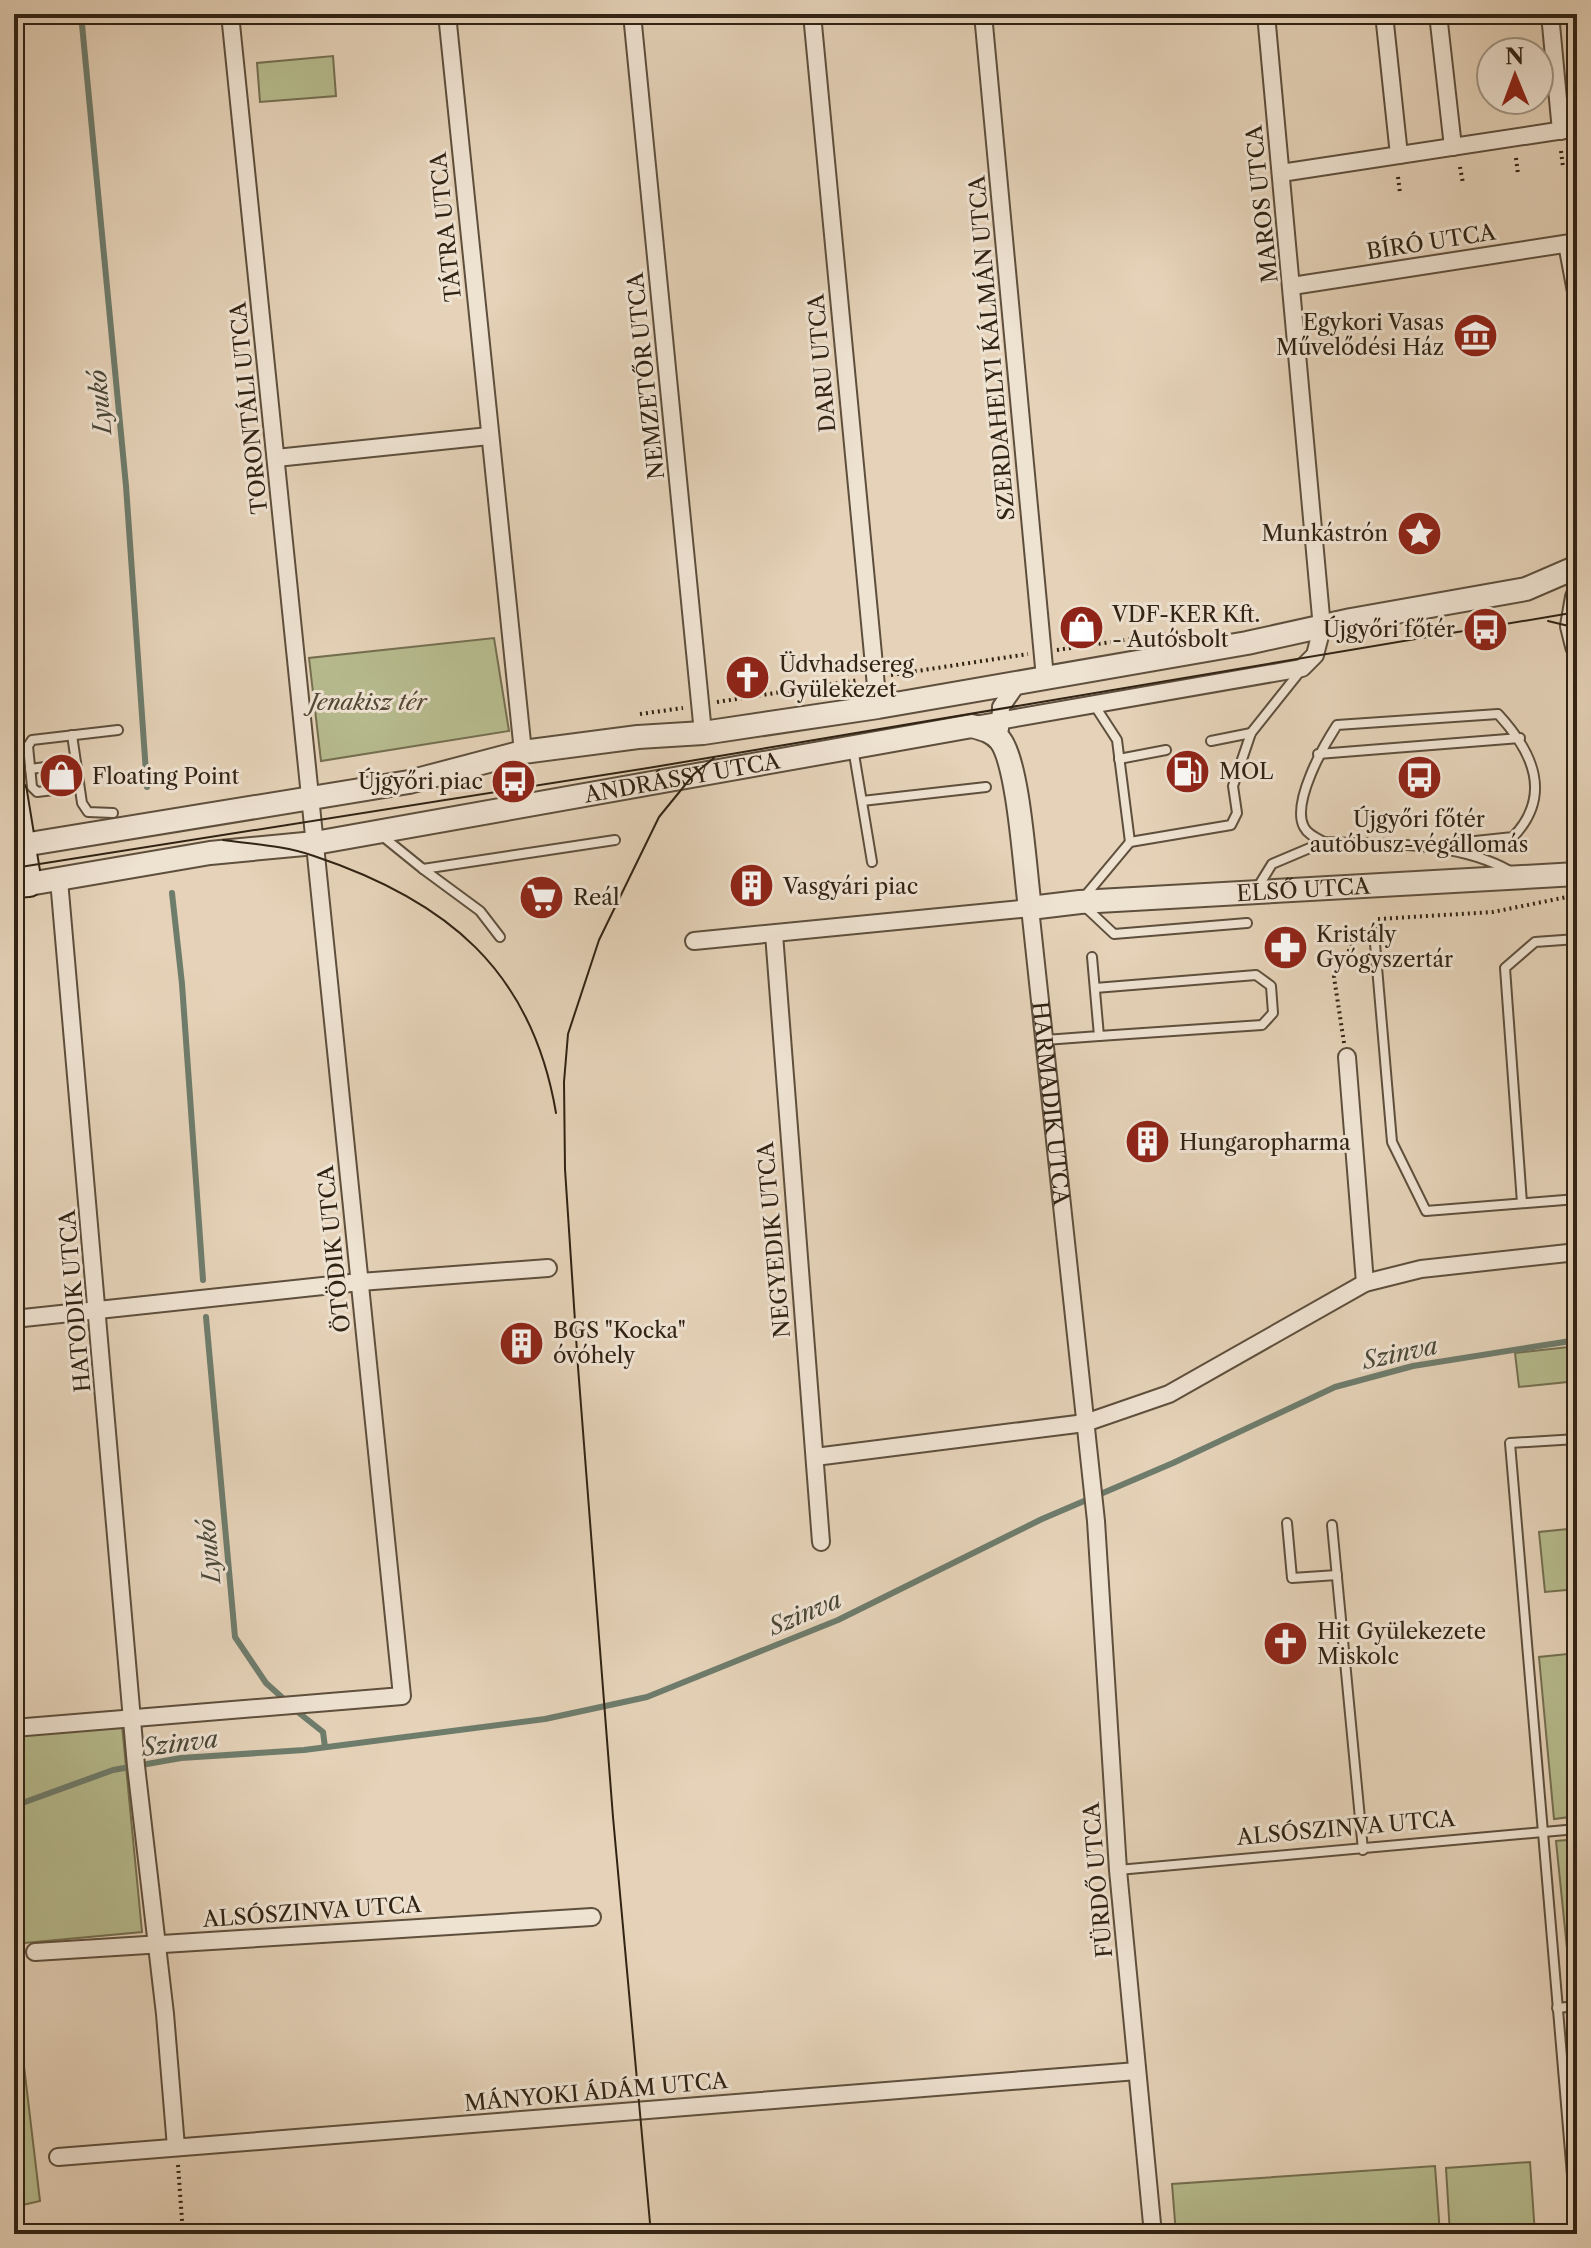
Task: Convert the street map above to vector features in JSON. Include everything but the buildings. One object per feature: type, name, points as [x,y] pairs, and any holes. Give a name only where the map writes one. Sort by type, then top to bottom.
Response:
[{"type":"main road","points":[[14,792],[21,885]]},
{"type":"street","name":"TORONTÁLI UTCA","points":[[230,14],[310,798]]},
{"type":"street","name":"TÁTRA UTCA","points":[[447,14],[523,752]]},
{"type":"street","name":"NEMZETŐR UTCA","points":[[632,14],[703,733]]},
{"type":"street","name":"DARU UTCA","points":[[812,14],[878,707]]},
{"type":"street","name":"SZERDAHELYI KÁLMÁN UTCA","points":[[983,14],[1045,678]]},
{"type":"street","name":"MAROS UTCA","points":[[1266,14],[1322,628]]},
{"type":"street","points":[[1384,14],[1399,155]]},
{"type":"street","points":[[1438,14],[1453,147]]},
{"type":"street","points":[[1281,173],[1569,130],[1550,14]]},
{"type":"street","points":[[1572,243],[1577,297]]},
{"type":"street","name":"BÍRÓ UTCA","points":[[1292,286],[1572,243]]},
{"type":"street","points":[[276,458],[489,436]]},
{"type":"street","name":"ANDRÁSSY UTCA","points":[[18,846],[409,782],[523,752],[638,737],[703,733],[1017,684],[1526,589],[1577,567]]},
{"type":"street","points":[[1577,597],[1572,626],[1577,646]]},
{"type":"street","points":[[1017,684],[1005,698],[1000,732],[1093,703],[1302,668],[1315,655],[1322,628]]},
{"type":"street","name":"ANDRÁSSY UTCA","points":[[21,885],[210,853],[315,843],[972,726],[1000,732]]},
{"type":"street","name":"HARMADIK UTCA","points":[[1000,732],[1012,773],[1030,908],[1091,1467]]},
{"type":"street","name":"ÖTÖDIK UTCA","points":[[134,1718],[402,1696],[310,798]]},
{"type":"street","name":"ELSŐ UTCA","points":[[1030,908],[1256,891],[1577,874]]},
{"type":"street","name":"HATODIK UTCA","points":[[59,880],[176,2147]]},
{"type":"street","points":[[694,941],[1030,908]]},
{"type":"street","name":"NEGYEDIK UTCA","points":[[774,934],[821,1542]]},
{"type":"street","points":[[1347,1057],[1365,1283]]},
{"type":"street","points":[[815,1457],[1085,1423],[1169,1394],[1365,1283],[1421,1269],[1577,1252]]},
{"type":"street","points":[[14,1319],[360,1282],[548,1268]]},
{"type":"street","name":"FÜRDŐ UTCA","points":[[1091,1467],[1118,1870],[1153,2234]]},
{"type":"street","points":[[14,1728],[134,1718]]},
{"type":"street","name":"ALSÓSZINVA UTCA","points":[[35,1952],[592,1917]]},
{"type":"street","name":"MÁNYOKI ÁDÁM UTCA","points":[[58,2157],[1137,2071]]},
{"type":"lane","points":[[1247,923],[1114,934],[1080,902],[1130,842],[1231,825],[1237,813],[1233,786],[1251,733],[1302,668]]},
{"type":"lane","points":[[1093,703],[1117,740],[1130,842]]},
{"type":"lane","points":[[1256,891],[1272,864],[1324,842],[1428,846],[1513,837],[1529,819],[1535,801],[1533,776],[1520,738],[1498,714],[1337,725],[1318,754],[1304,799],[1304,830],[1324,842]]},
{"type":"lane","points":[[79,787],[37,792],[30,769],[28,746],[32,740],[118,730]]},
{"type":"lane","points":[[1211,741],[1251,733]]},
{"type":"lane","points":[[72,735],[79,787],[88,812],[113,813]]},
{"type":"lane","points":[[1318,754],[1520,738]]},
{"type":"lane","points":[[853,748],[872,862]]},
{"type":"lane","points":[[1119,759],[1166,750]]},
{"type":"lane","points":[[30,769],[76,763]]},
{"type":"lane","points":[[862,801],[986,787]]},
{"type":"lane","points":[[377,832],[480,911],[500,937]]},
{"type":"lane","points":[[423,869],[615,840]]},
{"type":"lane","points":[[1428,846],[1476,857],[1523,878]]},
{"type":"lane","points":[[1374,932],[1392,1142],[1426,1211],[1577,1199]]},
{"type":"lane","points":[[1522,1203],[1505,968],[1535,942],[1577,939]]},
{"type":"lane","points":[[1092,957],[1099,1036]]},
{"type":"lane","points":[[1044,1040],[1262,1025],[1273,1013],[1271,986],[1256,975],[1095,988]]},
{"type":"lane","points":[[1577,1439],[1510,1443],[1577,2234]]},
{"type":"lane","points":[[1287,1523],[1292,1578],[1337,1575]]},
{"type":"lane","points":[[1332,1525],[1363,1850]]},
{"type":"lane","name":"ALSÓSZINVA UTCA","points":[[1118,1870],[1577,1829]]},
{"type":"lane","points":[[1557,2008],[1577,2006]]},
{"type":"path","points":[[1561,151],[1563,167]]},
{"type":"path","points":[[1516,158],[1518,174]]},
{"type":"path","points":[[1460,167],[1463,183]]},
{"type":"path","points":[[1398,177],[1400,193]]},
{"type":"path","points":[[892,675],[1181,631]]},
{"type":"path","points":[[710,703],[860,680]]},
{"type":"path","points":[[1347,1057],[1334,977],[1366,920],[1493,912],[1577,895]]},
{"type":"path","points":[[176,2147],[183,2234]]},
{"type":"green space","points":[[333,56],[336,96],[260,102],[257,63]]},
{"type":"green space","name":"Jenakisz tér","points":[[494,638],[509,731],[321,761],[309,658]]},
{"type":"green space","points":[[1577,1346],[1577,1381],[1519,1387],[1515,1353]]},
{"type":"green space","points":[[1577,1528],[1577,1589],[1545,1592],[1539,1532]]},
{"type":"green space","points":[[1577,1653],[1577,1816],[1554,1819],[1539,1657]]},
{"type":"green space","points":[[122,1725],[142,1932],[14,1944],[14,1734]]},
{"type":"green space","points":[[1577,1839],[1577,1988],[1571,1988],[1556,1841]]},
{"type":"green space","points":[[14,1982],[40,2201],[14,2207]]},
{"type":"green space","points":[[1530,2162],[1535,2234],[1450,2234],[1446,2168]]},
{"type":"green space","points":[[1435,2166],[1440,2234],[1176,2234],[1172,2184]]},
{"type":"waterway","name":"Lyukó","points":[[81,14],[126,486],[147,787]]},
{"type":"waterway","name":"Lyukó","points":[[172,893],[182,984],[203,1280]]},
{"type":"waterway","name":"Lyukó","points":[[206,1317],[235,1637],[266,1683],[286,1701]]},
{"type":"waterway","name":"Szinva","points":[[14,1806],[113,1770],[181,1758],[304,1750],[545,1719],[647,1697],[838,1620],[1042,1519],[1173,1463],[1335,1387],[1413,1366],[1577,1340]]},
{"type":"waterway","name":"Lyukó","points":[[294,1709],[323,1732],[325,1747]]},
{"type":"tram line","points":[[14,868],[648,768],[1577,612]]},
{"type":"tram line","points":[[1548,621],[1577,628]]},
{"type":"tram line","points":[[651,2234],[613,1817],[578,1367],[565,1169],[564,1082],[568,1034],[599,940],[659,817],[694,774],[714,758]]},
{"type":"tram line","points":[[223,840],[314,856],[404,895],[442,919],[476,947],[504,980],[527,1019],[544,1063],[556,1113]]},
{"type":"place","name":"Egykori Vasas Művelődési Ház","points":[[1475,335]]},
{"type":"place","name":"Munkástrón","points":[[1419,533]]},
{"type":"place","name":"VDF-KER Kft. - Autósbolt","points":[[1081,627]]},
{"type":"place","name":"Újgyőri főtér","points":[[1486,629]]},
{"type":"place","name":"Üdvhadsereg Gyülekezet","points":[[748,677]]},
{"type":"place","name":"MOL","points":[[1188,771]]},
{"type":"place","name":"Floating Point","points":[[61,776]]},
{"type":"place","name":"Újgyőri főtér autóbusz-végállomás","points":[[1419,778]]},
{"type":"place","name":"Újgyőri piac","points":[[514,781]]},
{"type":"place","name":"Vasgyári piac","points":[[752,886]]},
{"type":"place","name":"Reál","points":[[542,897]]},
{"type":"place","name":"Kristály Gyógyszertár","points":[[1285,947]]},
{"type":"place","name":"Hungaropharma","points":[[1148,1142]]},
{"type":"place","name":"BGS \"Kocka\" óvóhely","points":[[522,1343]]},
{"type":"place","name":"Hit Gyülekezete Miskolc","points":[[1286,1644]]}]
